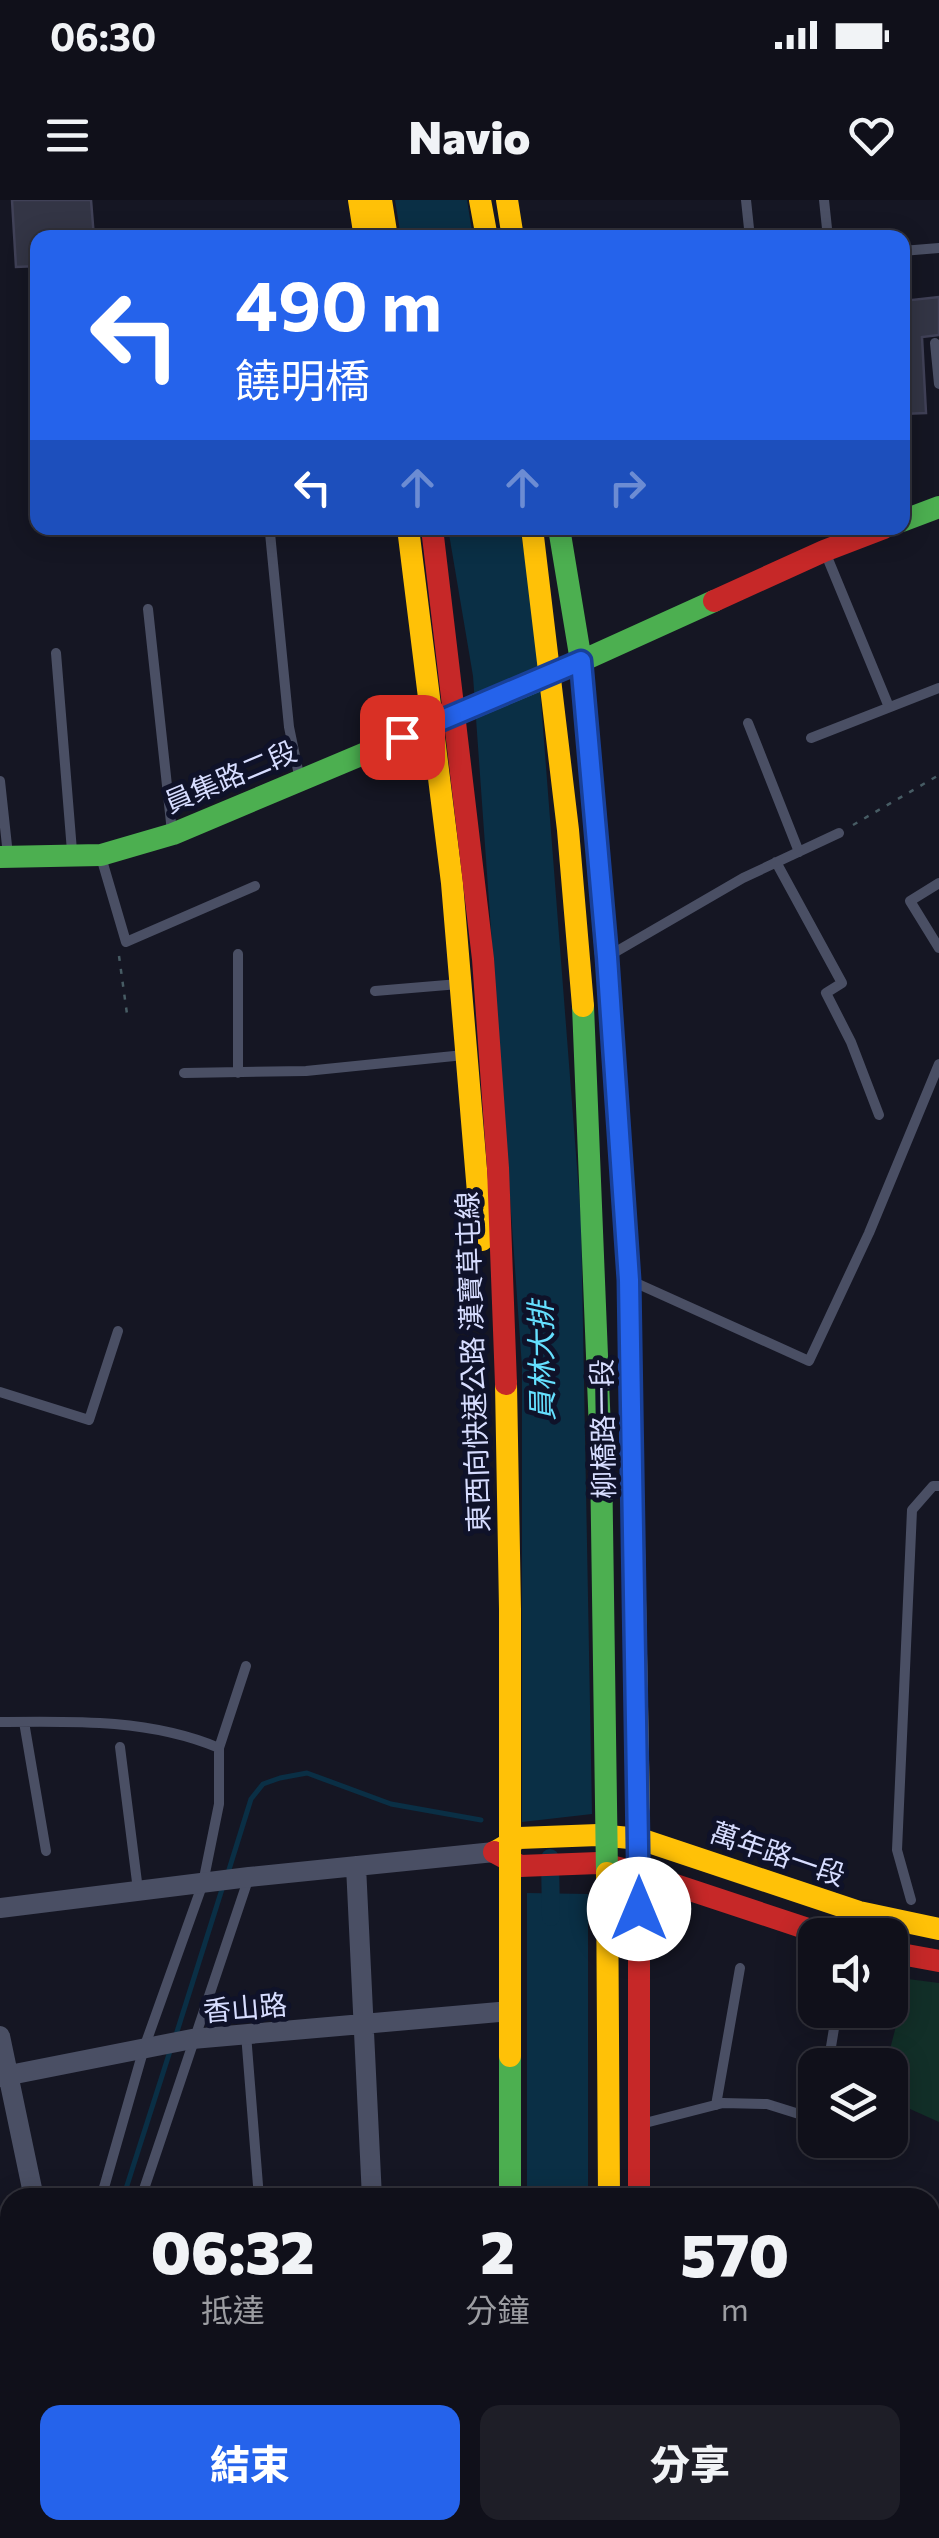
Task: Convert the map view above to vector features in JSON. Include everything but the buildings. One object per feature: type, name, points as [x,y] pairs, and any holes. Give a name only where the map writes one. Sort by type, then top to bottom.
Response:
[{"type":"main road","points":[[359,200],[364,230]]},
{"type":"main road","points":[[381,200],[386,230]]},
{"type":"main road","points":[[480,200],[486,230]]},
{"type":"main road","points":[[506,200],[511,230]]},
{"type":"main road","points":[[910,517],[939,507]]},
{"type":"main road","points":[[409,535],[436,724],[464,984],[491,1380],[496,1567],[498,2188]]},
{"type":"main road","name":"東西向快速公路 漢寶草屯線","points":[[433,535],[472,849],[488,1022],[506,1380],[510,2188]]},
{"type":"main road","points":[[533,535],[583,1008],[606,1562],[609,2188]]},
{"type":"main road","name":"柳橋路一段","points":[[561,535],[581,661],[607,957],[629,1280],[640,1838],[639,2188]]},
{"type":"main road","points":[[581,661],[852,535]]},
{"type":"main road","name":"員集路二段","points":[[4,856],[100,855],[172,834],[581,661]]},
{"type":"main road","name":"萬年路一段","points":[[494,1852],[520,1838],[640,1838],[859,1912],[939,1929]]},
{"type":"main road","points":[[494,1852],[520,1866],[598,1863],[798,1926]]},
{"type":"main road","points":[[908,1955],[939,1961]]},
{"type":"street","points":[[0,1908],[494,1852]]},
{"type":"street","points":[[356,1866],[372,2188]]},
{"type":"street","name":"香山路","points":[[4,2076],[192,2039],[499,2012]]},
{"type":"street","points":[[0,2036],[4,2076],[32,2188]]},
{"type":"lane","points":[[746,200],[749,230]]},
{"type":"lane","points":[[824,200],[827,230]]},
{"type":"lane","points":[[910,250],[939,248]]},
{"type":"lane","points":[[937,340],[939,384]]},
{"type":"lane","points":[[270,535],[289,727],[300,778]]},
{"type":"lane","points":[[824,551],[889,707]]},
{"type":"lane","points":[[148,610],[172,834]]},
{"type":"lane","points":[[56,653],[72,856]]},
{"type":"lane","points":[[811,738],[939,688]]},
{"type":"lane","points":[[748,724],[798,852]]},
{"type":"lane","points":[[0,781],[4,856]]},
{"type":"lane","points":[[607,957],[743,878],[839,833]]},
{"type":"lane","points":[[100,855],[126,942],[255,886]]},
{"type":"lane","points":[[776,862],[842,983],[826,993],[878,1114]]},
{"type":"lane","points":[[939,883],[910,901],[939,948]]},
{"type":"lane","points":[[238,954],[238,1072]]},
{"type":"lane","points":[[375,991],[464,984]]},
{"type":"lane","points":[[184,1074],[306,1072],[470,1054]]},
{"type":"lane","points":[[629,1280],[809,1360],[869,1232],[939,1064]]},
{"type":"lane","points":[[0,1392],[89,1420],[118,1330]]},
{"type":"lane","points":[[911,1900],[897,1850],[912,1510],[933,1486],[939,1486]]},
{"type":"lane","points":[[104,2188],[144,2048],[203,1882],[220,1804],[220,1748],[246,1666]]},
{"type":"lane","points":[[0,1722],[90,1720],[198,1739],[220,1748]]},
{"type":"lane","points":[[24,1722],[46,1852]]},
{"type":"lane","points":[[120,1747],[138,1891]]},
{"type":"lane","points":[[143,2188],[250,1877]]},
{"type":"lane","points":[[716,2105],[740,1968]]},
{"type":"lane","points":[[246,2033],[258,2188]]},
{"type":"lane","points":[[639,2125],[716,2105],[767,2104],[798,2114]]},
{"type":"path","points":[[839,833],[904,799],[939,775]]},
{"type":"path","points":[[126,942],[117,959],[127,1014]]},
{"type":"green space","points":[[908,1979],[939,1983],[939,2122],[908,2108],[908,2048],[890,2048],[895,2028],[908,2028]]},
{"type":"water","points":[[395,200],[467,200],[472,230],[400,230]]},
{"type":"water","points":[[449,535],[521,535],[534,612],[581,1219],[592,1814],[522,1822],[522,1367],[473,676]]},
{"type":"water","points":[[527,1893],[588,1894],[588,2188],[527,2188]]},
{"type":"waterway","points":[[227,1876],[251,1799],[263,1784],[280,1778],[307,1773],[391,1804],[481,1820]]},
{"type":"waterway","name":"員林大排","points":[[550,1858],[551,1917]]},
{"type":"waterway","points":[[175,2038],[223,1886]]},
{"type":"waterway","points":[[126,2188],[171,2048]]},
{"type":"traffic: fast","points":[[910,518],[939,507]]},
{"type":"traffic: fast","points":[[560,535],[581,661],[611,1014]]},
{"type":"traffic: fast","points":[[0,857],[101,855],[173,834],[544,678],[714,601]]},
{"type":"traffic: fast","points":[[583,1006],[601,1456],[607,1873]]},
{"type":"traffic: fast","points":[[510,2056],[510,2188]]},
{"type":"traffic: slow","points":[[359,200],[364,230]]},
{"type":"traffic: slow","points":[[381,200],[386,230]]},
{"type":"traffic: slow","points":[[480,200],[486,230]]},
{"type":"traffic: slow","points":[[507,200],[512,230]]},
{"type":"traffic: slow","points":[[409,535],[452,883],[482,1240]]},
{"type":"traffic: slow","points":[[533,535],[568,830],[583,1006]]},
{"type":"traffic: slow","points":[[611,1014],[629,1280],[639,1813]]},
{"type":"traffic: slow","points":[[506,1384],[510,2056]]},
{"type":"traffic: slow","points":[[495,1852],[519,1838],[598,1835],[640,1839],[859,1912],[939,1929]]},
{"type":"traffic: slow","points":[[607,1873],[609,2188]]},
{"type":"traffic: jam","points":[[433,535],[483,959],[498,1168],[506,1384]]},
{"type":"traffic: jam","points":[[714,601],[866,535]]},
{"type":"traffic: jam","points":[[639,1813],[639,2188]]},
{"type":"traffic: jam","points":[[494,1852],[520,1866],[598,1863],[798,1926]]},
{"type":"traffic: jam","points":[[908,1955],[939,1961]]},
{"type":"route","points":[[402,737],[581,661],[607,957],[629,1280],[639,1909]]}]
